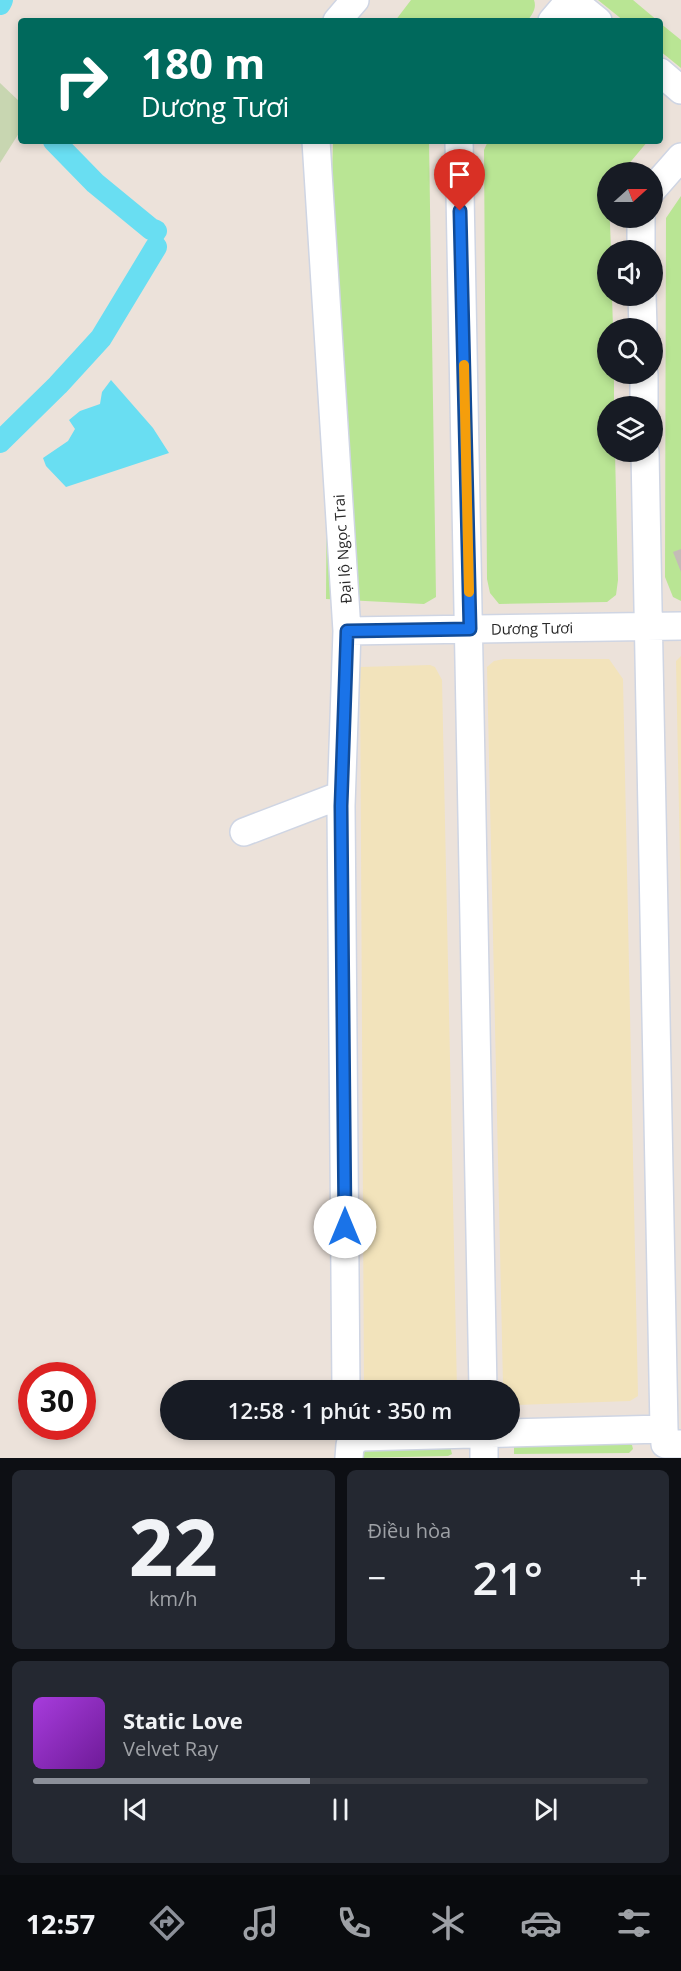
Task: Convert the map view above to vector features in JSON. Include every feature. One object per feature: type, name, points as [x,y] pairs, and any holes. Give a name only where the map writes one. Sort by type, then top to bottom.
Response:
[{"type":"street","points":[[340,18],[355,0]]},
{"type":"street","points":[[555,18],[571,0],[594,18]]},
{"type":"street","points":[[663,75],[681,90]]},
{"type":"street","name":"Đại lộ Ngọc Trai","points":[[316,144],[347,631],[341,795],[346,1380]]},
{"type":"street","points":[[459,144],[483,1380]]},
{"type":"street","points":[[663,177],[681,157]]},
{"type":"street","points":[[348,1458],[350,1445],[360,1437],[669,1444],[645,462]]},
{"type":"street","name":"Dương Tươi","points":[[347,631],[681,626]]},
{"type":"street","points":[[244,832],[341,795]]},
{"type":"street","points":[[347,1440],[348,1458]]},
{"type":"green space","points":[[411,0],[534,0],[535,6],[529,18],[397,18]]},
{"type":"green space","points":[[598,0],[633,0],[654,18],[620,18]]},
{"type":"green space","points":[[663,25],[681,40],[681,68],[663,53]]},
{"type":"green space","points":[[0,83],[18,100],[18,135],[0,163]]},
{"type":"green space","points":[[333,144],[429,144],[436,597],[424,604],[326,599],[328,322]]},
{"type":"green space","points":[[487,144],[645,144],[630,162],[597,162],[597,228],[610,228],[611,240],[597,240],[597,306],[612,306],[613,318],[597,318],[597,384],[614,384],[614,396],[597,396],[597,462],[615,462],[618,580],[616,595],[607,602],[499,604],[490,593],[487,579],[484,150]]},
{"type":"green space","points":[[681,196],[681,601],[673,597],[665,577],[666,218]]},
{"type":"green space","points":[[625,1442],[632,1445],[633,1449],[629,1453],[514,1454],[514,1444]]},
{"type":"green space","points":[[450,1446],[452,1454],[448,1456],[357,1458],[360,1449]]},
{"type":"sand","points":[[681,656],[681,910],[676,661]]},
{"type":"sand","points":[[504,659],[609,659],[623,679],[638,1396],[630,1401],[520,1405],[520,1380],[503,1380],[487,667],[494,661]]},
{"type":"sand","points":[[430,665],[435,667],[442,680],[457,1380],[364,1380],[360,667]]},
{"type":"water","points":[[111,380],[153,428],[169,453],[66,487],[46,466],[43,458],[68,441],[75,429],[69,420],[80,411],[100,404],[102,392]]},
{"type":"building","points":[[681,549],[681,572],[673,552]]},
{"type":"waterway","points":[[0,4],[2,0]]},
{"type":"waterway","points":[[57,144],[95,183],[156,231]]},
{"type":"waterway","points":[[0,442],[58,385],[101,338],[156,247]]},
{"type":"slow traffic","points":[[464,365],[469,592]]},
{"type":"route","points":[[345,1227],[341,806],[347,631],[470,629],[460,211]]}]
